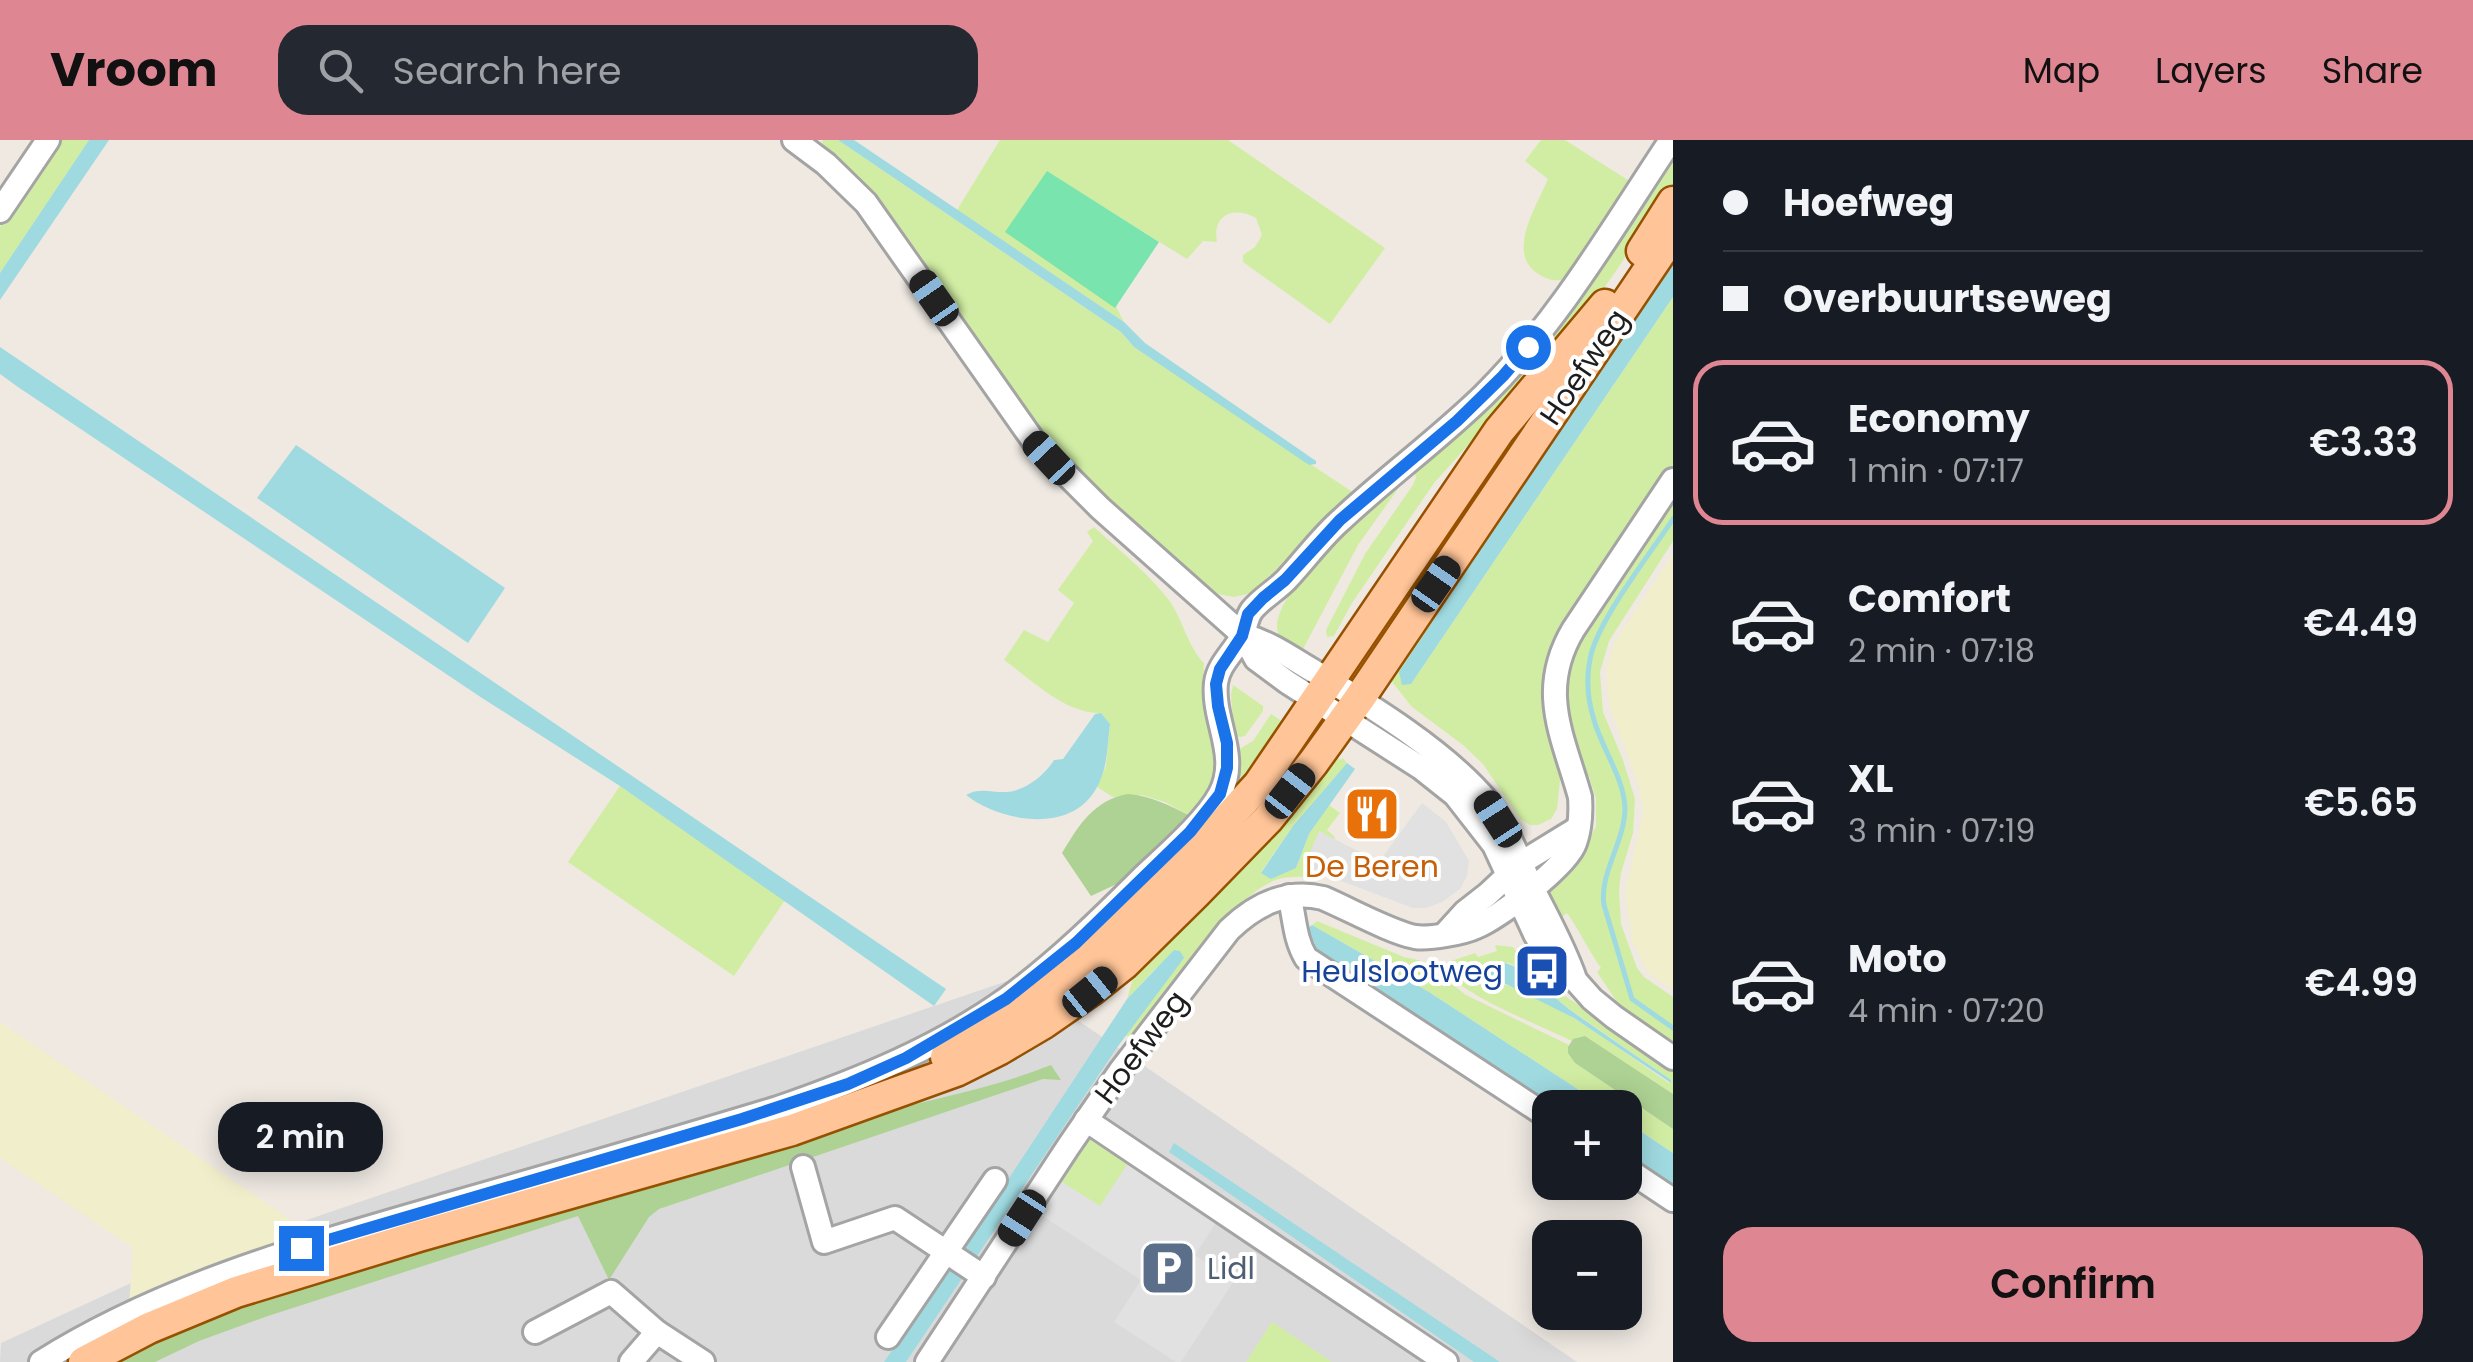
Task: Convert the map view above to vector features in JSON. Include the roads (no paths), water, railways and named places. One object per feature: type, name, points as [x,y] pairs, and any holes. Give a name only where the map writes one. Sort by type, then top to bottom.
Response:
[{"type":"main road","name":"Hoefweg","points":[[869,1100],[1031,1002],[1102,946],[1190,860],[1258,784],[1499,430],[1628,274],[1673,202]]},
{"type":"main road","name":"Hoefweg","points":[[869,1100],[956,1071],[1044,1023],[1124,964],[1234,856],[1352,709],[1673,234]]},
{"type":"main road","points":[[84,1362],[149,1328],[236,1292],[792,1130],[869,1100]]},
{"type":"street","points":[[0,211],[48,140]]},
{"type":"street","points":[[794,140],[826,164],[866,203],[1035,442],[1100,508],[1242,636],[1269,643],[1322,690],[1441,757],[1487,802],[1510,836],[1515,868],[1535,934],[1552,962],[1614,1018],[1673,1058]]},
{"type":"street","name":"Hoefweg","points":[[41,1362],[79,1338],[156,1301],[235,1269],[848,1084],[906,1058],[1006,999],[1076,943],[1190,832],[1220,794],[1227,768],[1227,743],[1216,684],[1220,669],[1242,636],[1260,626],[1274,607],[1285,580],[1340,520],[1457,421],[1515,361],[1566,299],[1671,140]]},
{"type":"street","points":[[1532,1106],[1306,958],[1296,936],[1289,896],[1322,898],[1415,936],[1431,938],[1476,928],[1526,894],[1570,853],[1576,842],[1581,810],[1556,710],[1558,661],[1573,630],[1673,480]]},
{"type":"street","points":[[1445,934],[1515,868],[1578,828]]},
{"type":"street","name":"Hoefweg","points":[[888,1338],[964,1264],[1086,1120],[1229,930],[1264,903],[1289,896]]},
{"type":"street","points":[[1086,1120],[1446,1362]]},
{"type":"street","points":[[802,1167],[824,1242],[896,1218],[964,1264]]},
{"type":"street","points":[[1642,1179],[1673,1200]]},
{"type":"street","name":"Hoefweg","points":[[926,1362],[995,1180]]},
{"type":"street","points":[[535,1332],[611,1292],[657,1332],[702,1362]]},
{"type":"street","points":[[631,1362],[657,1332]]},
{"type":"water","points":[[89,140],[109,140],[0,300],[0,273]]},
{"type":"water","points":[[838,140],[854,140],[1124,322],[1145,343],[1316,464],[1309,465],[1134,347],[1121,332]]},
{"type":"water","points":[[1673,259],[1673,297],[1411,684],[1402,685],[1399,672]]},
{"type":"water","points":[[0,347],[946,989],[934,1006],[620,786],[18,387],[0,374]]},
{"type":"water","points":[[296,445],[505,588],[468,643],[257,498]]},
{"type":"water","points":[[1101,713],[1110,724],[1104,768],[1099,784],[1082,805],[1067,814],[1032,819],[996,811],[966,795],[1014,791],[1027,785],[1054,760],[1063,759],[1095,714]]},
{"type":"water","points":[[1347,763],[1355,769],[1309,834],[1296,868],[1271,879],[1261,873],[1293,826]]},
{"type":"water","points":[[1312,925],[1429,992],[1579,1090],[1532,1090],[1532,1096],[1318,952],[1308,928]]},
{"type":"water","points":[[1174,950],[1184,958],[1116,1049],[906,1362],[884,1362],[1127,999]]},
{"type":"water","points":[[1499,962],[1527,974],[1671,1083],[1574,1018],[1486,974],[1491,965]]},
{"type":"water","points":[[1642,1132],[1673,1153],[1673,1190],[1642,1169]]},
{"type":"water","points":[[1174,1143],[1500,1362],[1474,1362],[1169,1152]]},
{"type":"waterway","points":[[1673,519],[1603,626],[1590,659],[1588,682],[1594,720],[1621,786],[1625,808],[1605,881],[1604,905],[1632,999],[1673,1028]]},
{"type":"place","name":"De Beren","points":[[1372,814]]},
{"type":"place","name":"Heulslootweg","points":[[1542,971]]},
{"type":"place","name":"Lidl","points":[[1168,1268]]}]
